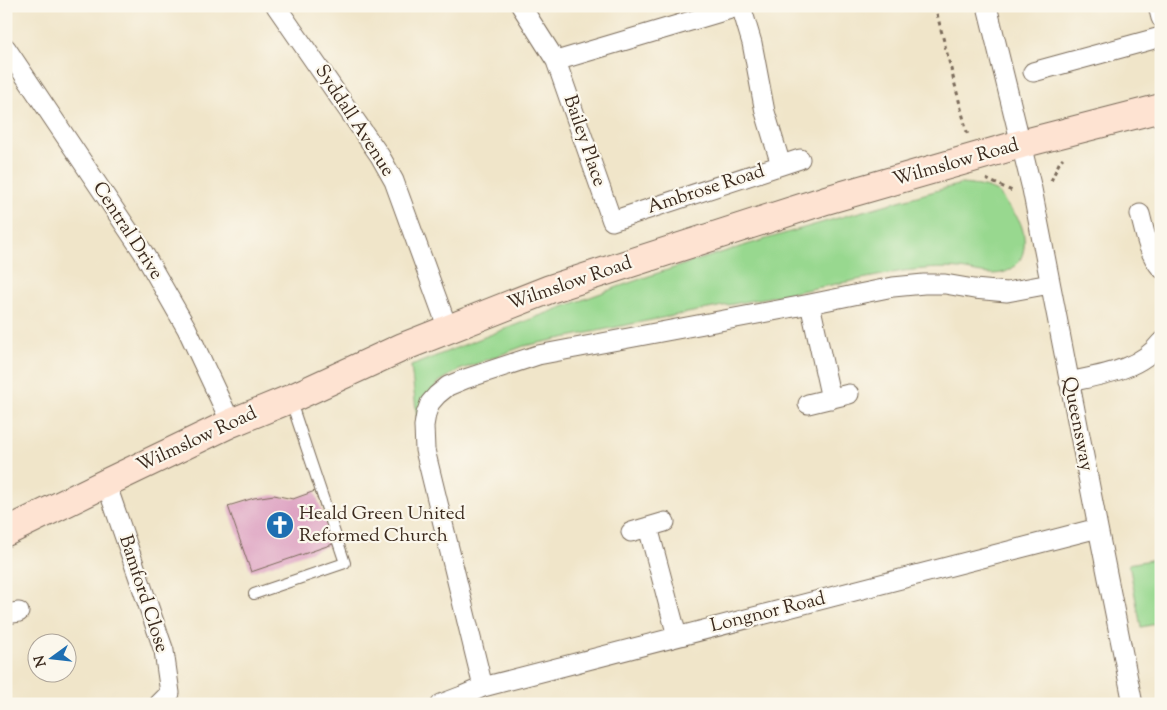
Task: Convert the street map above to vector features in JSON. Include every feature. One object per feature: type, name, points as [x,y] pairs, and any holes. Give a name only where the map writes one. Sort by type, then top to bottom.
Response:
[{"type":"main road","name":"Wilmslow Road","points":[[6,532],[231,423],[290,399],[404,347],[550,289],[826,200],[1021,144],[1161,108]]},
{"type":"street","name":"Syddall Avenue","points":[[276,6],[380,156],[394,181],[448,329]]},
{"type":"street","name":"Bailey Place","points":[[521,6],[556,61],[612,221]]},
{"type":"street","points":[[556,61],[741,6],[752,43],[765,112],[781,165]]},
{"type":"street","name":"Queensway","points":[[987,6],[1032,189],[1133,704]]},
{"type":"street","points":[[1158,6],[1161,18]]},
{"type":"street","points":[[1033,72],[1161,37]]},
{"type":"street","name":"Central Drive","points":[[6,48],[143,252],[187,329],[231,423]]},
{"type":"street","name":"Ambrose Road","points":[[612,221],[800,159]]},
{"type":"street","points":[[1140,214],[1150,251],[1155,262],[1161,268]]},
{"type":"street","points":[[484,687],[425,450],[424,426],[426,414],[430,403],[437,394],[448,386],[538,355],[893,287],[945,284],[1007,292],[1050,284]]},
{"type":"street","points":[[810,304],[831,399]]},
{"type":"street","points":[[1069,382],[1115,371],[1143,358],[1159,347]]},
{"type":"street","points":[[808,404],[849,394]]},
{"type":"street","name":"Bamford Close","points":[[106,483],[164,651],[170,693],[159,704]]},
{"type":"street","points":[[648,527],[677,636]]},
{"type":"street","name":"Longnor Road","points":[[441,704],[484,687],[1098,528]]},
{"type":"lane","points":[[254,594],[345,563],[290,399]]},
{"type":"path","points":[[936,6],[967,134]]},
{"type":"path","points":[[979,176],[1017,191]]},
{"type":"green space","points":[[961,184],[983,187],[997,192],[1019,220],[1024,235],[1024,250],[1018,263],[1005,272],[994,274],[946,268],[903,271],[524,346],[457,371],[439,382],[417,418],[411,366],[531,319],[652,275],[806,227]]},
{"type":"green space","points":[[1161,558],[1161,623],[1141,627],[1129,564]]},
{"type":"building","name":"Heald Green United Reformed Church","points":[[315,491],[333,544],[251,572],[228,506],[254,498],[274,495],[293,499]]},
{"type":"place","name":"Heald Green United Reformed Church","points":[[280,525]]}]
